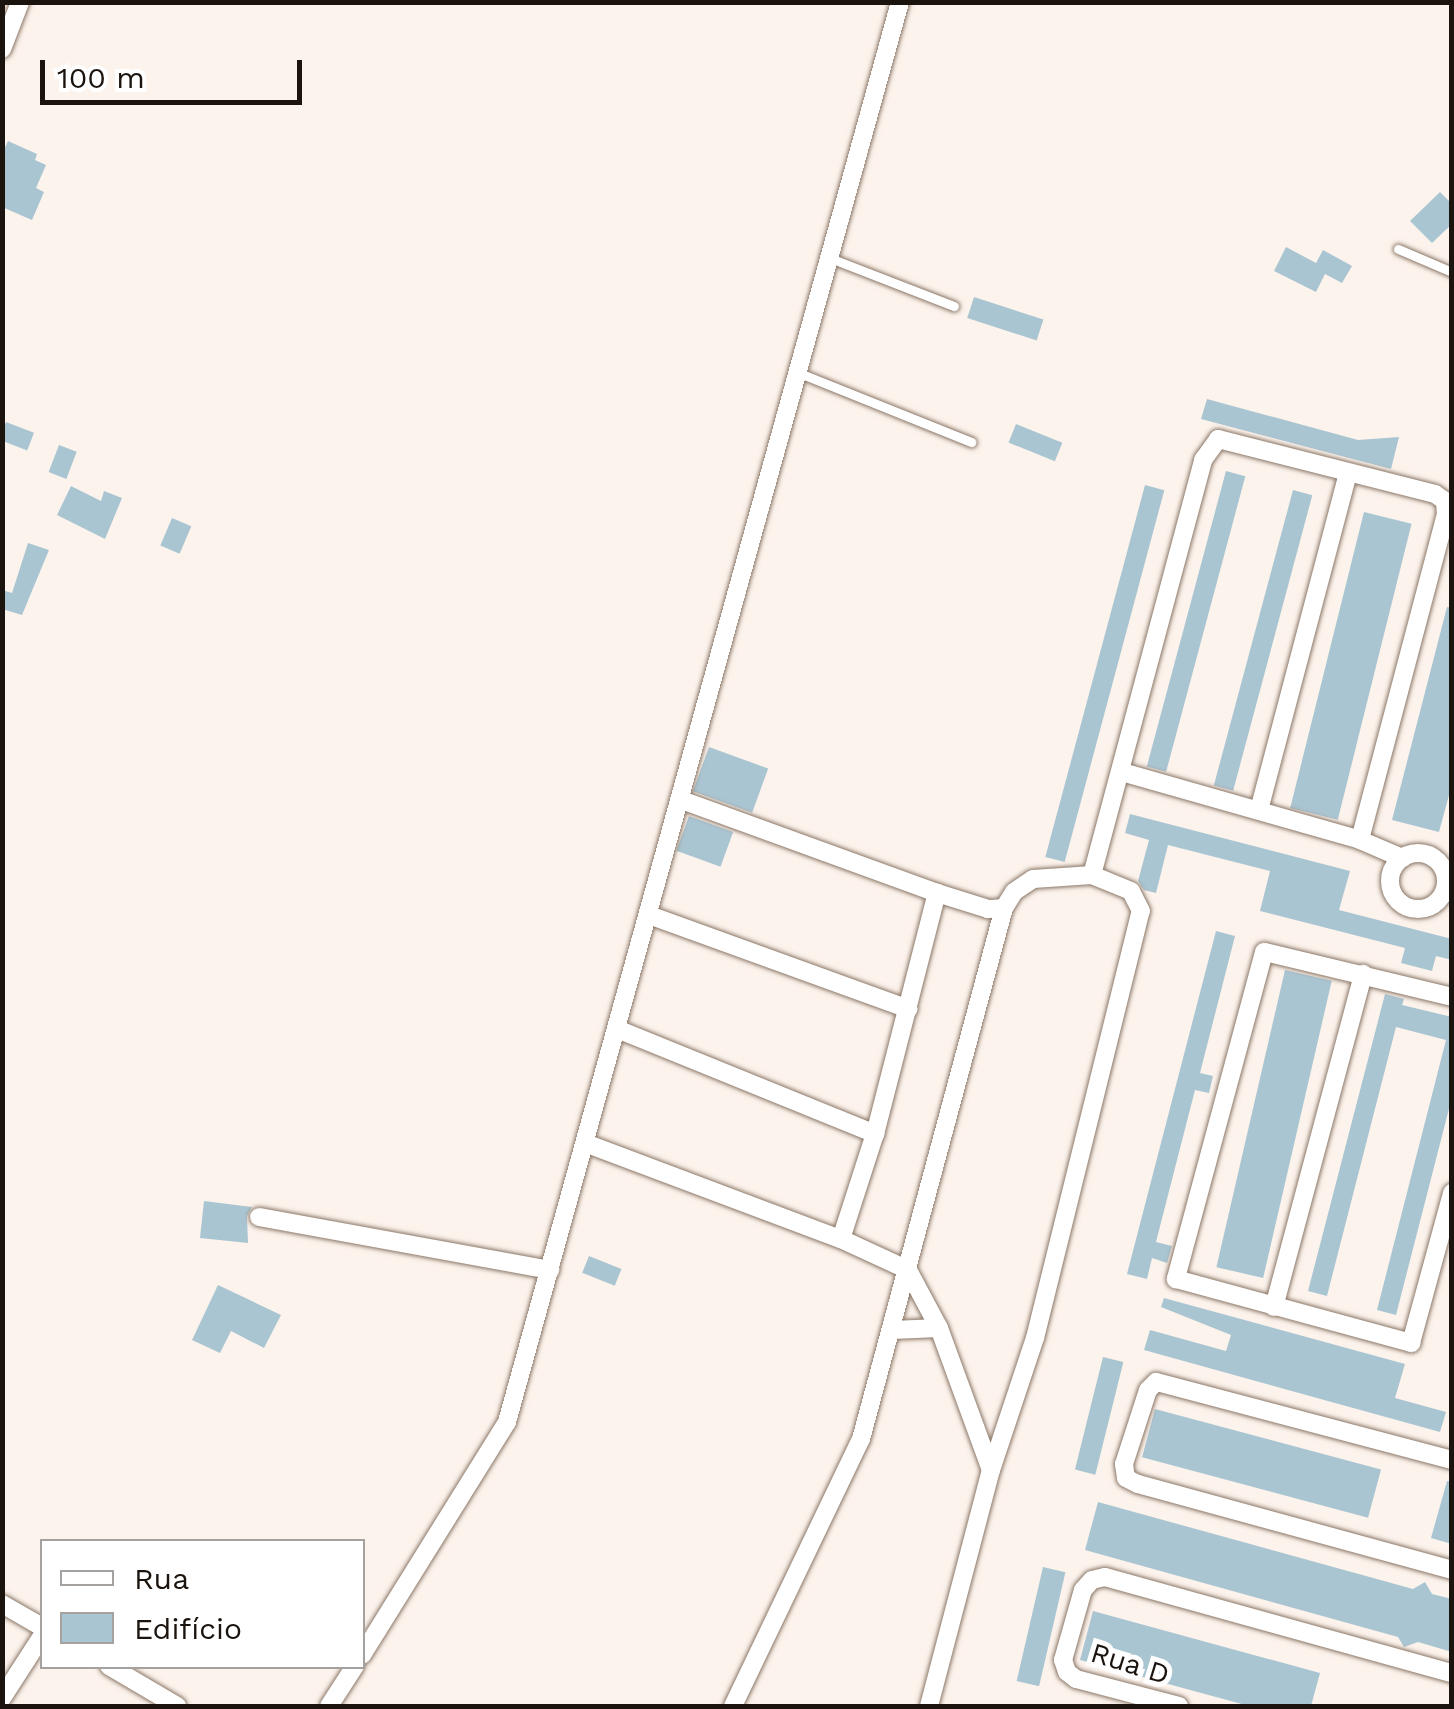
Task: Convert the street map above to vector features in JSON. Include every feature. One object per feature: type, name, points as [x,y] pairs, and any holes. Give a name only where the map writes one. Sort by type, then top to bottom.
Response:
[{"type":"street","points":[[2,49],[20,2]]},
{"type":"street","points":[[365,1650],[506,1422],[900,2]]},
{"type":"street","points":[[1092,876],[1211,444],[1228,438],[1348,474],[1435,494],[1446,506],[1360,840]]},
{"type":"street","points":[[1260,810],[1348,474]]},
{"type":"street","points":[[1122,772],[1360,840],[1402,858],[1428,855],[1442,867],[1446,885],[1430,907]]},
{"type":"street","points":[[681,800],[937,894],[988,909],[1004,908]]},
{"type":"street","points":[[1402,858],[1391,873],[1392,892],[1404,906],[1452,912]]},
{"type":"street","points":[[733,1706],[861,1440],[1004,908],[1014,892],[1033,879],[1092,876],[1131,891],[1142,910],[1035,1338],[991,1470],[929,1706]]},
{"type":"street","points":[[842,1239],[876,1134],[937,894]]},
{"type":"street","points":[[649,915],[908,1009]]},
{"type":"street","points":[[1452,997],[1273,950],[1261,955],[1175,1270],[1176,1279],[1411,1343],[1452,1192]]},
{"type":"street","points":[[1274,1308],[1363,974]]},
{"type":"street","points":[[617,1029],[876,1134]]},
{"type":"street","points":[[586,1142],[842,1239],[908,1270],[939,1328],[991,1470]]},
{"type":"street","points":[[259,1217],[550,1270]]},
{"type":"street","points":[[892,1330],[939,1328]]},
{"type":"street","points":[[1452,1460],[1156,1382],[1148,1390],[1124,1464],[1126,1478],[1138,1484],[1452,1570]]},
{"type":"street","name":"Rua D","points":[[1178,1706],[1076,1680],[1067,1672],[1064,1660],[1083,1590],[1092,1580],[1106,1577],[1452,1673]]},
{"type":"street","points":[[2,1604],[40,1626]]},
{"type":"street","points":[[2,1698],[40,1639]]},
{"type":"street","points":[[113,1669],[153,1700],[177,1706]]},
{"type":"street","points":[[329,1706],[353,1669]]},
{"type":"lane","points":[[1398,250],[1452,272]]},
{"type":"lane","points":[[827,257],[954,306]]},
{"type":"lane","points":[[796,371],[971,442]]},
{"type":"building","points":[[8,141],[37,154],[35,160],[46,165],[36,188],[44,192],[32,220],[2,207],[2,154]]},
{"type":"building","points":[[1440,192],[1452,204],[1452,224],[1432,243],[1410,221]]},
{"type":"building","points":[[1286,247],[1316,263],[1323,250],[1352,266],[1342,283],[1325,274],[1316,292],[1274,271]]},
{"type":"building","points":[[974,297],[1043,320],[1037,340],[967,318]]},
{"type":"building","points":[[1207,399],[1358,440],[1399,437],[1391,469],[1201,419]]},
{"type":"building","points":[[6,422],[34,433],[27,450],[2,441]]},
{"type":"building","points":[[1016,424],[1062,443],[1055,461],[1009,443]]},
{"type":"building","points":[[59,445],[77,452],[66,479],[49,472]]},
{"type":"building","points":[[1226,471],[1245,476],[1166,772],[1147,767]]},
{"type":"building","points":[[1145,485],[1164,490],[1065,862],[1045,857]]},
{"type":"building","points":[[71,486],[101,501],[104,491],[122,498],[105,539],[57,515]]},
{"type":"building","points":[[1293,490],[1312,495],[1233,791],[1214,786]]},
{"type":"building","points":[[1364,512],[1412,524],[1338,820],[1290,808]]},
{"type":"building","points":[[172,518],[191,526],[180,554],[160,546]]},
{"type":"building","points":[[28,543],[49,550],[22,615],[2,609],[2,590],[12,593]]},
{"type":"building","points":[[1447,607],[1452,608],[1452,784],[1439,832],[1392,820]]},
{"type":"building","points":[[709,747],[768,769],[752,813],[693,791]]},
{"type":"building","points":[[1130,814],[1350,871],[1339,910],[1452,939],[1452,960],[1436,956],[1432,971],[1401,963],[1405,948],[1260,911],[1270,871],[1168,845],[1156,893],[1144,890],[1138,881],[1149,840],[1125,833]]},
{"type":"building","points":[[689,816],[733,832],[721,867],[676,851]]},
{"type":"building","points":[[1216,931],[1235,936],[1200,1073],[1213,1076],[1209,1093],[1195,1090],[1156,1242],[1172,1246],[1167,1263],[1152,1258],[1147,1279],[1127,1274]]},
{"type":"building","points":[[1285,970],[1332,981],[1263,1278],[1216,1267]]},
{"type":"building","points":[[1385,994],[1404,999],[1402,1005],[1452,1017],[1452,1097],[1396,1315],[1377,1310],[1446,1040],[1396,1027],[1327,1296],[1308,1291]]},
{"type":"building","points":[[204,1201],[252,1207],[247,1216],[248,1243],[200,1238]]},
{"type":"building","points":[[589,1256],[621,1269],[615,1286],[582,1273]]},
{"type":"building","points":[[218,1285],[281,1315],[264,1348],[231,1331],[220,1353],[192,1340]]},
{"type":"building","points":[[1164,1298],[1405,1364],[1395,1398],[1446,1412],[1440,1432],[1144,1350],[1150,1330],[1226,1351],[1231,1335],[1161,1307]]},
{"type":"building","points":[[1103,1357],[1123,1362],[1095,1475],[1075,1470]]},
{"type":"building","points":[[1155,1409],[1381,1470],[1368,1518],[1142,1457]]},
{"type":"building","points":[[1447,1481],[1452,1482],[1452,1544],[1431,1538]]},
{"type":"building","points":[[1098,1502],[1413,1589],[1425,1582],[1432,1594],[1452,1599],[1452,1652],[1418,1642],[1404,1647],[1398,1637],[1085,1550]]},
{"type":"building","points":[[1043,1567],[1065,1572],[1039,1686],[1017,1681]]},
{"type":"building","points":[[1093,1611],[1320,1673],[1311,1706],[1249,1706],[1080,1660]]}]
